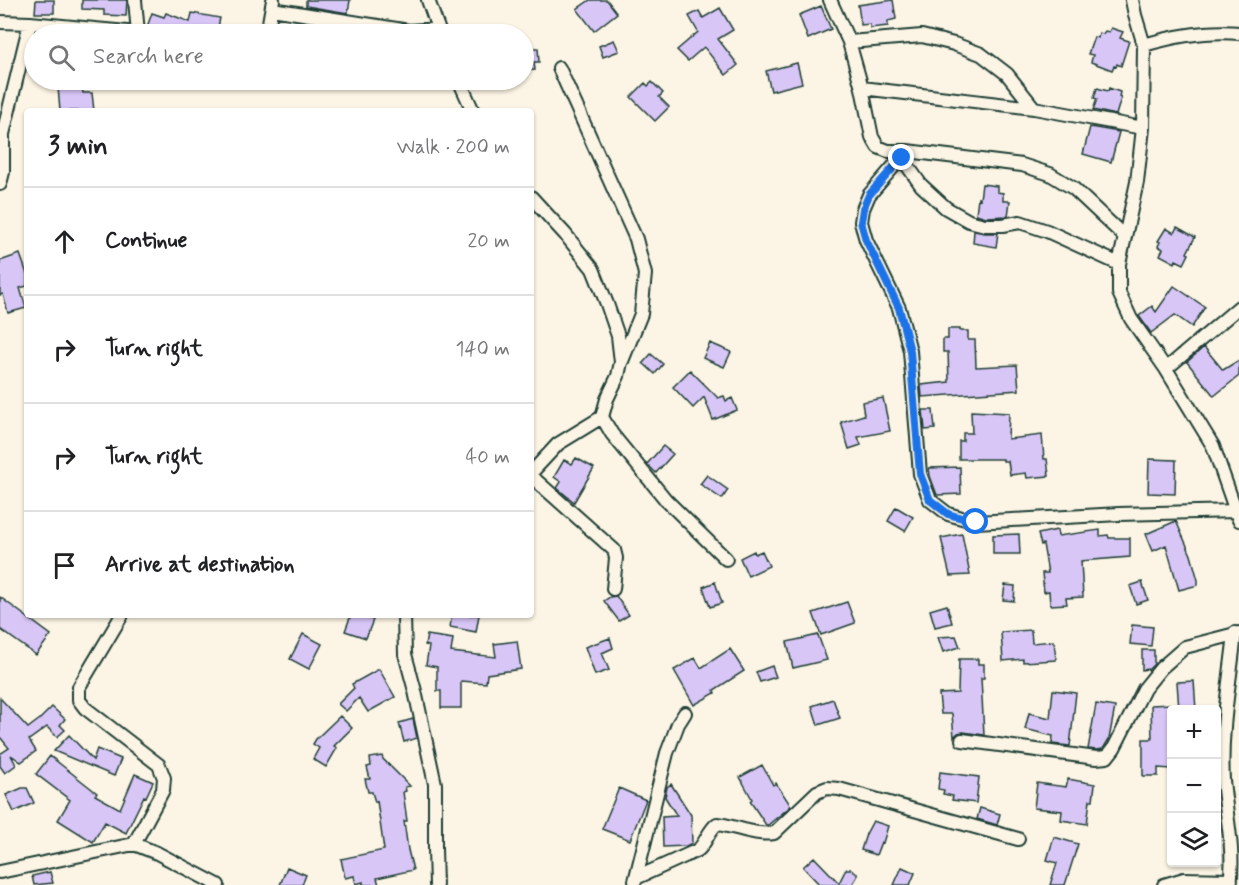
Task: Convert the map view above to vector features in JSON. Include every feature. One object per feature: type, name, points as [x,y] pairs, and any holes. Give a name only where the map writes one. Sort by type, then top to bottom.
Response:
[{"type":"street","points":[[135,0],[139,24]]},
{"type":"street","points":[[429,0],[436,24]]},
{"type":"street","points":[[830,0],[849,42],[862,88],[872,137],[878,147],[905,155],[1022,165],[1050,174],[1073,188],[1125,237]]},
{"type":"street","points":[[905,155],[869,195],[861,222],[866,240],[899,308],[910,351],[920,474],[930,500],[948,514],[976,522],[1119,514],[1237,515],[1213,446],[1166,369],[1131,319],[1119,293],[1119,264],[1137,182],[1143,128],[1144,45],[1132,0]]},
{"type":"street","points":[[269,24],[273,4],[374,24]]},
{"type":"street","points":[[0,22],[40,24]]},
{"type":"street","points":[[1144,45],[1189,34],[1239,33]]},
{"type":"street","points":[[849,42],[922,36],[954,44],[981,54],[1007,74],[1034,108]]},
{"type":"street","points":[[0,184],[3,171],[3,134],[24,48]]},
{"type":"street","points":[[534,471],[558,444],[602,417],[641,314],[645,273],[636,239],[559,68]]},
{"type":"street","points":[[862,88],[1034,108],[1143,128]]},
{"type":"street","points":[[464,90],[472,108]]},
{"type":"street","points":[[905,155],[921,186],[946,208],[969,221],[985,225],[1020,222],[1047,231],[1119,264]]},
{"type":"street","points":[[534,200],[593,269],[608,304],[618,336],[621,362]]},
{"type":"street","points":[[1166,369],[1239,307]]},
{"type":"street","points":[[602,417],[612,434],[666,500],[726,559]]},
{"type":"street","points":[[534,477],[614,550],[616,558],[613,590]]},
{"type":"street","points":[[120,618],[79,687],[79,700],[85,708],[159,765],[164,778],[163,790],[134,843]]},
{"type":"street","points":[[404,618],[405,654],[435,784],[436,885]]},
{"type":"street","points":[[962,740],[1096,758],[1107,757],[1114,748],[1144,689],[1161,668],[1185,647],[1237,633],[1222,741],[1223,781],[1232,860],[1231,883],[1184,879],[1164,885]]},
{"type":"street","points":[[635,881],[667,753],[678,724],[685,713]]},
{"type":"street","points":[[635,881],[698,850],[717,824],[754,833],[774,833],[817,792],[827,788],[849,792],[1018,839]]},
{"type":"street","points":[[0,872],[134,843],[218,885]]},
{"type":"building","points":[[36,0],[54,0],[54,13],[35,13]]},
{"type":"building","points":[[82,0],[127,0],[126,16],[104,15],[104,10],[82,9]]},
{"type":"building","points":[[306,0],[350,0],[348,13],[306,6]]},
{"type":"building","points":[[590,0],[607,0],[617,13],[594,31],[577,9]]},
{"type":"building","points":[[893,0],[896,19],[888,21],[888,26],[870,28],[870,24],[861,25],[858,5]]},
{"type":"building","points":[[821,6],[831,29],[808,39],[799,15]]},
{"type":"building","points":[[720,8],[733,30],[718,39],[738,65],[726,75],[704,47],[688,61],[677,50],[698,32],[689,16],[699,11],[703,18]]},
{"type":"building","points":[[152,13],[164,17],[166,13],[190,22],[192,13],[220,18],[219,24],[148,24]]},
{"type":"building","points":[[1111,28],[1123,32],[1120,38],[1129,41],[1121,66],[1117,64],[1112,70],[1091,62],[1093,55],[1088,54],[1094,37],[1098,38],[1099,33],[1109,32]]},
{"type":"building","points":[[614,40],[619,51],[603,57],[599,46]]},
{"type":"building","points":[[534,48],[538,48],[539,62],[534,62]]},
{"type":"building","points":[[797,63],[802,83],[771,91],[766,71]]},
{"type":"building","points":[[652,82],[663,93],[659,97],[669,107],[655,121],[631,97],[645,83],[648,86]]},
{"type":"building","points":[[1097,88],[1108,91],[1109,88],[1120,92],[1119,97],[1121,98],[1116,115],[1093,110],[1097,99],[1094,98]]},
{"type":"building","points":[[58,90],[83,90],[83,93],[92,93],[94,108],[60,108]]},
{"type":"building","points":[[1090,127],[1119,132],[1111,162],[1083,154]]},
{"type":"building","points":[[982,184],[997,186],[997,192],[1003,193],[1003,201],[1010,201],[1008,216],[986,217],[976,214]]},
{"type":"building","points":[[1177,227],[1195,237],[1184,264],[1176,260],[1175,263],[1160,255],[1163,249],[1158,246],[1160,242],[1158,241],[1166,228],[1174,233]]},
{"type":"building","points":[[974,231],[998,233],[996,247],[973,243]]},
{"type":"building","points":[[20,254],[24,265],[24,287],[20,288],[24,309],[8,313],[3,294],[0,295],[0,261]]},
{"type":"building","points":[[1174,286],[1205,307],[1192,327],[1175,315],[1151,333],[1139,316],[1152,306],[1156,312]]},
{"type":"building","points":[[948,329],[968,331],[968,340],[975,340],[976,367],[1017,365],[1019,390],[922,397],[921,385],[949,382],[948,352],[943,352],[943,339],[948,339]]},
{"type":"building","points":[[710,343],[731,352],[724,367],[703,358]]},
{"type":"building","points":[[1204,347],[1223,370],[1239,360],[1239,376],[1214,396],[1187,362]]},
{"type":"building","points":[[651,354],[663,364],[655,374],[643,363]]},
{"type":"building","points":[[690,370],[718,398],[724,396],[726,401],[732,398],[737,410],[713,420],[704,397],[693,408],[673,387]]},
{"type":"building","points":[[883,398],[890,431],[858,437],[861,445],[849,449],[841,422],[864,415],[862,402]]},
{"type":"building","points":[[923,410],[933,410],[935,429],[925,430]]},
{"type":"building","points":[[971,411],[1009,413],[1008,439],[1042,435],[1044,459],[1047,459],[1049,476],[1027,478],[1026,473],[1010,475],[1008,461],[1003,461],[1003,459],[959,459],[959,441],[963,441],[963,433],[972,433]]},
{"type":"building","points":[[663,446],[673,454],[656,473],[647,464]]},
{"type":"building","points":[[576,458],[594,468],[574,502],[557,488],[561,482],[554,477],[564,460],[572,464]]},
{"type":"building","points":[[1149,459],[1176,460],[1175,494],[1148,493]]},
{"type":"building","points":[[960,467],[961,494],[937,495],[929,468]]},
{"type":"building","points":[[707,475],[728,490],[722,499],[700,484]]},
{"type":"building","points":[[896,507],[913,517],[905,531],[888,521]]},
{"type":"building","points":[[1176,521],[1191,555],[1198,580],[1198,585],[1179,590],[1166,545],[1153,551],[1146,534]]},
{"type":"building","points":[[1057,530],[1058,536],[1100,530],[1100,536],[1130,538],[1130,557],[1081,561],[1083,597],[1066,598],[1067,604],[1050,605],[1049,591],[1044,592],[1042,573],[1048,573],[1043,544],[1041,545],[1038,534]]},
{"type":"building","points":[[962,534],[970,575],[950,576],[941,538]]},
{"type":"building","points":[[1019,534],[1020,554],[993,554],[993,535]]},
{"type":"building","points":[[754,551],[755,554],[762,551],[769,566],[748,576],[740,558]]},
{"type":"building","points":[[715,582],[722,603],[710,607],[703,587]]},
{"type":"building","points":[[1142,582],[1148,600],[1136,604],[1130,586]]},
{"type":"building","points":[[1005,585],[1015,586],[1014,601],[1003,600]]},
{"type":"building","points":[[616,596],[629,615],[619,621],[604,601]]},
{"type":"building","points":[[0,597],[24,615],[24,618],[28,618],[51,635],[36,655],[0,629]]},
{"type":"building","points":[[847,602],[855,623],[821,635],[813,613]]},
{"type":"building","points":[[947,605],[952,623],[935,627],[930,610]]},
{"type":"building","points":[[350,618],[373,620],[366,638],[345,631]]},
{"type":"building","points":[[452,618],[478,618],[476,632],[450,627]]},
{"type":"building","points":[[1132,625],[1153,627],[1151,646],[1130,644]]},
{"type":"building","points":[[1031,630],[1032,643],[1054,641],[1056,660],[1003,661],[1001,632]]},
{"type":"building","points":[[303,634],[322,644],[309,669],[290,659]]},
{"type":"building","points":[[427,635],[453,639],[451,652],[496,657],[494,644],[517,641],[521,669],[487,674],[486,683],[461,681],[461,708],[441,708],[441,691],[437,691],[437,667],[426,665],[429,646],[425,645]]},
{"type":"building","points":[[818,635],[827,660],[793,668],[787,642]]},
{"type":"building","points":[[956,636],[960,647],[943,652],[938,637]]},
{"type":"building","points":[[610,638],[613,648],[602,653],[609,670],[595,675],[585,647]]},
{"type":"building","points":[[730,649],[744,671],[714,690],[715,693],[694,705],[674,670],[695,658],[701,668]]},
{"type":"building","points":[[1142,650],[1154,650],[1154,664],[1149,669],[1142,670]]},
{"type":"building","points":[[959,659],[978,659],[978,664],[984,664],[984,678],[981,678],[984,735],[963,732],[954,737],[952,714],[941,714],[939,694],[958,693]]},
{"type":"building","points":[[772,666],[776,677],[760,682],[756,672]]},
{"type":"building","points":[[379,669],[395,697],[368,712],[359,698],[346,711],[338,704],[354,688],[352,684]]},
{"type":"building","points":[[1194,681],[1196,705],[1179,705],[1177,682]]},
{"type":"building","points":[[1053,690],[1076,693],[1070,746],[1052,744],[1053,736],[1025,729],[1029,713],[1050,718]]},
{"type":"building","points":[[0,698],[28,728],[52,707],[65,719],[60,725],[65,730],[57,737],[47,727],[29,740],[36,751],[21,762],[11,755],[16,765],[5,773],[0,766],[0,754],[9,748],[0,737]]},
{"type":"building","points":[[833,699],[840,718],[818,725],[812,706]]},
{"type":"building","points":[[1096,704],[1115,707],[1109,739],[1103,749],[1096,750],[1088,749]]},
{"type":"building","points":[[1172,704],[1167,705],[1167,769],[1158,768],[1158,776],[1143,776],[1143,739],[1152,739],[1151,705]]},
{"type":"building","points":[[340,716],[352,728],[334,746],[337,748],[326,767],[313,759],[319,748],[313,744]]},
{"type":"building","points":[[413,719],[417,738],[404,742],[399,723]]},
{"type":"building","points":[[69,735],[93,760],[97,749],[121,759],[114,776],[54,751]]},
{"type":"building","points":[[50,756],[97,793],[95,795],[120,809],[135,774],[153,782],[126,833],[105,822],[93,842],[58,820],[70,800],[36,774]]},
{"type":"building","points":[[382,756],[410,786],[405,787],[406,791],[403,792],[407,821],[404,821],[413,870],[377,878],[379,885],[363,885],[363,882],[356,884],[354,876],[345,878],[341,859],[384,850],[377,801],[375,802],[372,792],[368,792],[365,779],[370,779],[367,767],[371,766],[370,758]]},
{"type":"building","points":[[762,765],[773,785],[776,783],[791,806],[768,825],[750,801],[752,799],[740,777]]},
{"type":"building","points":[[940,772],[979,777],[976,803],[952,800],[953,796],[943,794],[944,790],[938,789]]},
{"type":"building","points":[[1068,779],[1095,784],[1087,824],[1061,820],[1062,811],[1034,808],[1037,783],[1066,787]]},
{"type":"building","points":[[671,784],[691,815],[692,843],[686,846],[663,847],[662,817],[677,816],[665,797],[667,787]]},
{"type":"building","points":[[27,788],[34,803],[14,812],[6,795]]},
{"type":"building","points":[[619,788],[646,800],[630,840],[602,829]]},
{"type":"building","points":[[980,808],[1000,814],[997,825],[977,819]]},
{"type":"building","points":[[873,821],[888,826],[883,843],[881,842],[876,855],[861,850]]},
{"type":"building","points":[[1054,837],[1078,844],[1065,885],[1050,885],[1057,863],[1047,860]]},
{"type":"building","points":[[814,857],[839,883],[846,869],[857,873],[857,877],[852,885],[820,885],[803,867]]},
{"type":"building","points":[[287,867],[306,875],[302,885],[280,885]]},
{"type":"building","points":[[902,867],[915,873],[910,885],[894,885]]},
{"type":"building","points":[[50,872],[53,883],[34,885],[32,876]]},
{"type":"route","points":[[902,158],[869,195],[861,222],[866,240],[899,308],[910,351],[920,474],[930,500],[948,514],[976,522]]}]
